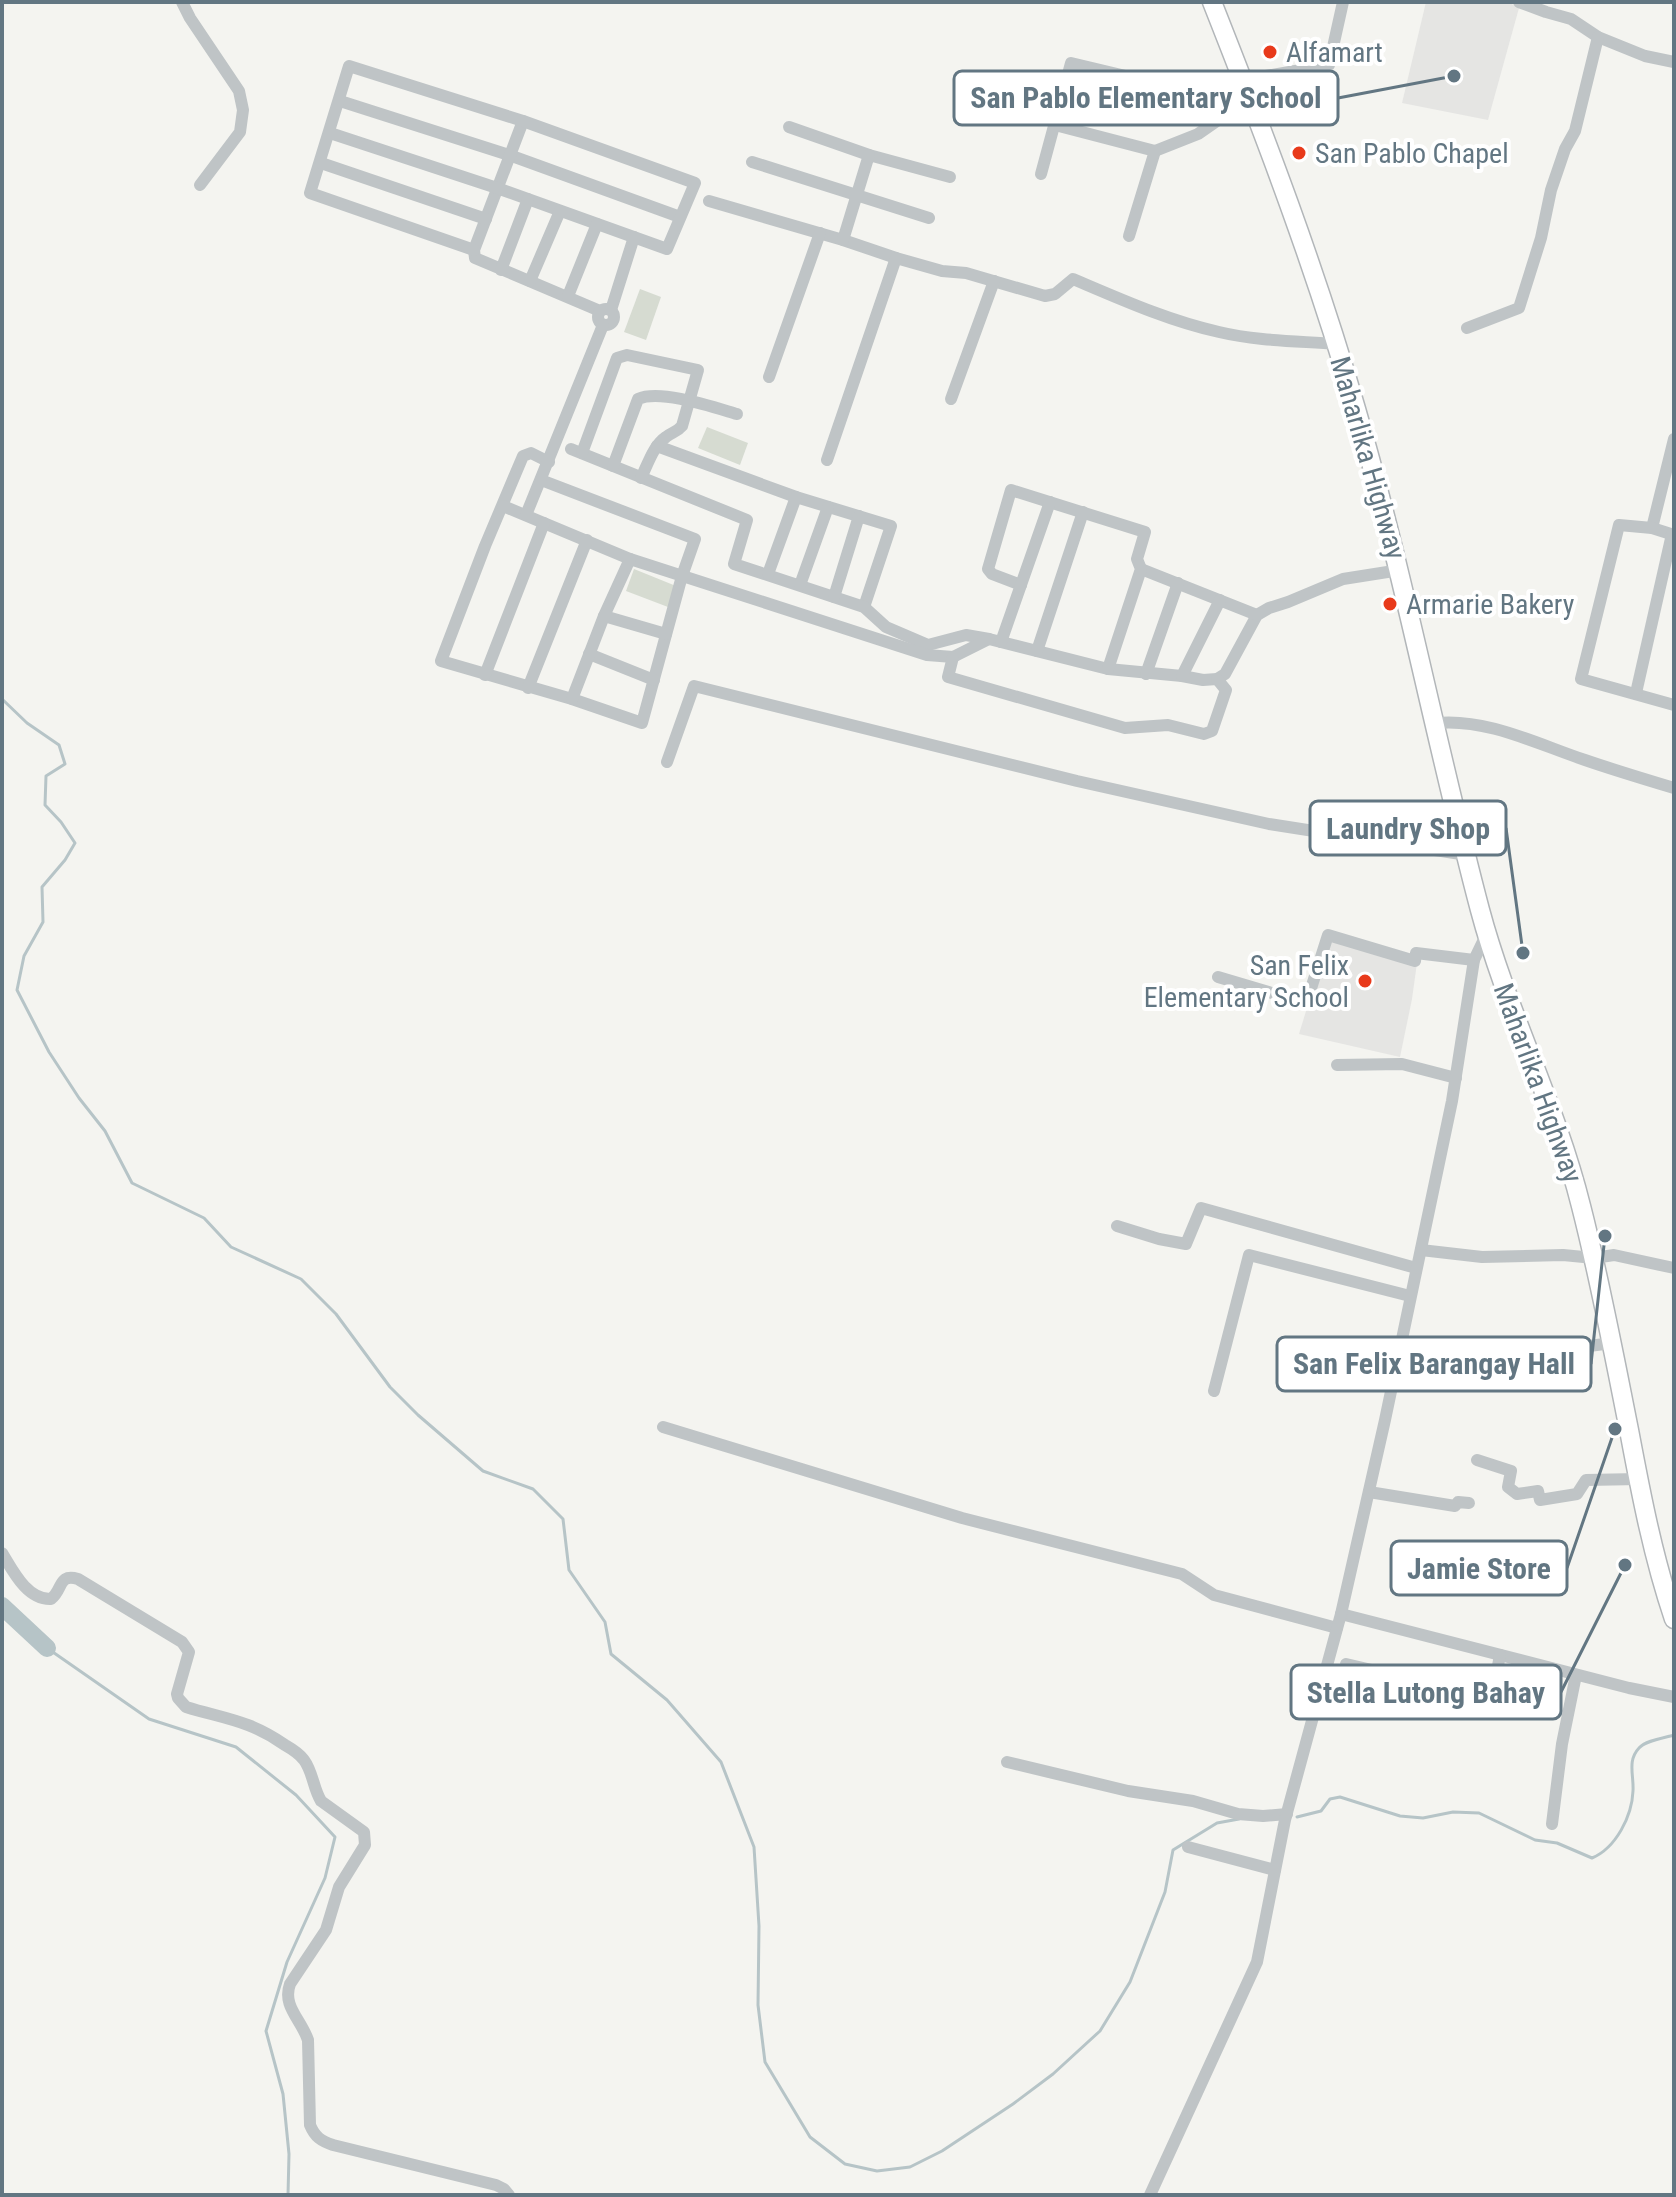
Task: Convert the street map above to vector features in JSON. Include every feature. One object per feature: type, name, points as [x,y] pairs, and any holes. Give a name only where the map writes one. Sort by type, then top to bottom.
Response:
[{"type":"highway","name":"Maharlika Highway","points":[[1212,2],[1289,200],[1355,407],[1400,570],[1487,933],[1564,1147],[1594,1258],[1656,1564],[1674,1619]]},
{"type":"street","points":[[182,2],[239,91],[243,110],[240,132],[200,185]]},
{"type":"street","points":[[1055,125],[1155,151],[1198,134],[1249,96],[1329,65],[1343,2]]},
{"type":"street","points":[[1519,2],[1571,19],[1598,37],[1645,56],[1674,62]]},
{"type":"street","points":[[1467,328],[1519,308],[1541,238],[1551,190],[1565,149],[1575,131],[1598,37]]},
{"type":"street","points":[[1041,174],[1071,63],[1197,93],[1249,96]]},
{"type":"street","points":[[330,133],[667,249],[695,183],[523,121],[349,66],[310,193],[474,250]]},
{"type":"street","points":[[340,101],[509,155],[680,217]]},
{"type":"street","points":[[523,121],[474,250],[475,258],[614,315],[609,325],[603,325],[526,515]]},
{"type":"street","points":[[789,127],[869,155],[950,177]]},
{"type":"street","points":[[1129,236],[1155,151]]},
{"type":"street","points":[[843,240],[869,155]]},
{"type":"street","points":[[752,162],[929,218]]},
{"type":"street","points":[[321,163],[486,219]]},
{"type":"street","points":[[501,270],[528,199]]},
{"type":"street","points":[[709,201],[896,258],[942,271],[966,273],[1045,296],[1055,294],[1073,279],[1149,310],[1218,332],[1269,340],[1336,344]]},
{"type":"street","points":[[530,281],[560,211]]},
{"type":"street","points":[[568,296],[597,224]]},
{"type":"street","points":[[769,377],[820,233]]},
{"type":"street","points":[[606,310],[634,237]]},
{"type":"street","points":[[827,460],[896,258]]},
{"type":"street","points":[[951,399],[994,281]]},
{"type":"street","points":[[641,478],[657,446],[668,434],[677,432],[682,426],[698,370],[627,355],[617,358],[576,451],[641,478],[747,520],[734,564],[864,607],[886,627],[928,645],[966,635],[1108,669],[1146,674],[1217,679],[1225,674],[1257,615],[1343,579],[1400,570]]},
{"type":"street","points":[[613,466],[638,399],[646,395],[689,401],[737,414]]},
{"type":"street","points":[[1652,528],[1669,474],[1674,439]]},
{"type":"street","points":[[657,446],[796,497],[891,526],[864,607]]},
{"type":"street","points":[[541,480],[695,539],[642,723],[441,661],[523,456],[531,453],[549,462]]},
{"type":"street","points":[[1021,585],[992,574],[988,569],[1011,490],[1145,532],[1137,559],[1141,569],[1108,669]]},
{"type":"street","points":[[768,574],[796,497]]},
{"type":"street","points":[[503,506],[630,559],[927,655],[953,657],[995,640],[1021,585],[1050,502]]},
{"type":"street","points":[[800,585],[828,507]]},
{"type":"street","points":[[1037,651],[1083,512]]},
{"type":"street","points":[[834,597],[859,516]]},
{"type":"street","points":[[485,675],[544,523]]},
{"type":"street","points":[[1636,693],[1673,535],[1652,528],[1619,525],[1581,679],[1674,705]]},
{"type":"street","points":[[528,688],[587,540]]},
{"type":"street","points":[[572,699],[630,559]]},
{"type":"street","points":[[1141,569],[1257,615]]},
{"type":"street","points":[[1146,674],[1178,583]]},
{"type":"street","points":[[1182,676],[1220,600]]},
{"type":"street","points":[[604,616],[666,634]]},
{"type":"street","points":[[589,654],[654,680]]},
{"type":"street","points":[[953,657],[948,677],[1125,728],[1168,725],[1204,734],[1212,731],[1226,690],[1217,679]]},
{"type":"street","points":[[667,762],[694,686],[1077,781],[1269,824],[1467,855]]},
{"type":"street","points":[[1436,723],[1470,723],[1674,788]]},
{"type":"street","points":[[1151,2195],[1257,1962],[1287,1814],[1341,1614],[1369,1492],[1456,1078],[1474,960],[1487,933]]},
{"type":"street","points":[[1218,977],[1307,1001],[1328,935],[1415,961],[1416,953],[1474,960]]},
{"type":"street","points":[[1337,1065],[1402,1064],[1456,1078]]},
{"type":"street","points":[[1117,1226],[1186,1244],[1201,1208],[1416,1268]]},
{"type":"street","points":[[1421,1250],[1482,1257],[1563,1255],[1594,1258],[1614,1255],[1674,1268]]},
{"type":"street","points":[[1214,1391],[1249,1255],[1410,1296]]},
{"type":"street","points":[[1495,1355],[1539,1360],[1551,1351],[1612,1343]]},
{"type":"street","points":[[663,1427],[962,1518],[1182,1574],[1214,1595],[1337,1628]]},
{"type":"street","points":[[1477,1460],[1511,1471],[1508,1487],[1517,1494],[1538,1491],[1540,1500],[1577,1494],[1586,1480],[1639,1479]]},
{"type":"street","points":[[1369,1492],[1455,1506],[1458,1502],[1469,1503]]},
{"type":"street","points":[[2,1553],[15,1574],[37,1597],[51,1599],[66,1578],[78,1579],[182,1642],[189,1652],[177,1694],[181,1703],[186,1707],[239,1720],[264,1731],[299,1754],[311,1771],[321,1801],[364,1832],[365,1845],[339,1887],[326,1930],[287,1993],[287,2000],[308,2040],[310,2125],[313,2134],[333,2145],[496,2185],[509,2195]]},
{"type":"street","points":[[1341,1614],[1674,1697]]},
{"type":"street","points":[[1346,1664],[1492,1698],[1500,1655]]},
{"type":"street","points":[[1552,1824],[1562,1744],[1576,1675]]},
{"type":"street","points":[[1007,1762],[1128,1791],[1193,1801],[1238,1814],[1287,1814]]},
{"type":"street","points":[[1188,1847],[1275,1870]]},
{"type":"shaded area","points":[[1426,2],[1508,2],[1519,8],[1488,120],[1402,103]]},
{"type":"shaded area","points":[[640,289],[661,297],[646,340],[624,332]]},
{"type":"shaded area","points":[[707,427],[748,443],[740,465],[698,448]]},
{"type":"shaded area","points":[[634,569],[676,586],[668,607],[626,591]]},
{"type":"shaded area","name":"San Felix Elementary School","points":[[1329,936],[1417,963],[1400,1057],[1299,1034]]},
{"type":"waterway","points":[[2,699],[27,723],[59,745],[65,764],[46,776],[45,805],[75,843],[42,887],[43,922],[24,956],[17,990],[49,1052],[105,1131],[132,1183],[204,1218],[231,1247],[301,1279],[336,1314],[390,1387],[418,1415],[483,1471],[533,1489],[563,1519],[569,1570],[605,1622],[611,1654],[667,1700],[721,1762],[754,1847],[759,1926],[758,2005],[765,2062],[810,2137],[845,2164],[877,2171],[910,2167],[942,2151],[1013,2104],[1053,2074],[1100,2031],[1130,1982],[1165,1892],[1173,1850],[1217,1823],[1239,1819]]},
{"type":"waterway","points":[[2,1606],[47,1648]]},
{"type":"waterway","points":[[47,1648],[149,1719],[236,1747],[296,1795],[335,1837],[325,1878],[287,1962],[266,2031],[283,2094],[289,2154],[288,2195]]},
{"type":"waterway","points":[[1297,1817],[1321,1811],[1330,1799],[1340,1797],[1400,1816],[1423,1818],[1453,1812],[1479,1813],[1535,1840],[1557,1843],[1592,1858],[1608,1847],[1626,1821],[1632,1801],[1635,1753],[1646,1743],[1674,1735]]},
{"type":"place","name":"Alfamart","points":[[1270,52]]},
{"type":"place","name":"San Pablo Elementary School","points":[[1454,76]]},
{"type":"place","name":"San Pablo Chapel","points":[[1299,153]]},
{"type":"place","name":"Armarie Bakery","points":[[1390,604]]},
{"type":"place","name":"Laundry Shop","points":[[1523,953]]},
{"type":"place","name":"San Felix Elementary School","points":[[1365,981]]},
{"type":"place","name":"San Felix Barangay Hall","points":[[1605,1236]]},
{"type":"place","name":"Jamie Store","points":[[1615,1429]]},
{"type":"place","name":"Stella Lutong Bahay","points":[[1625,1565]]}]
